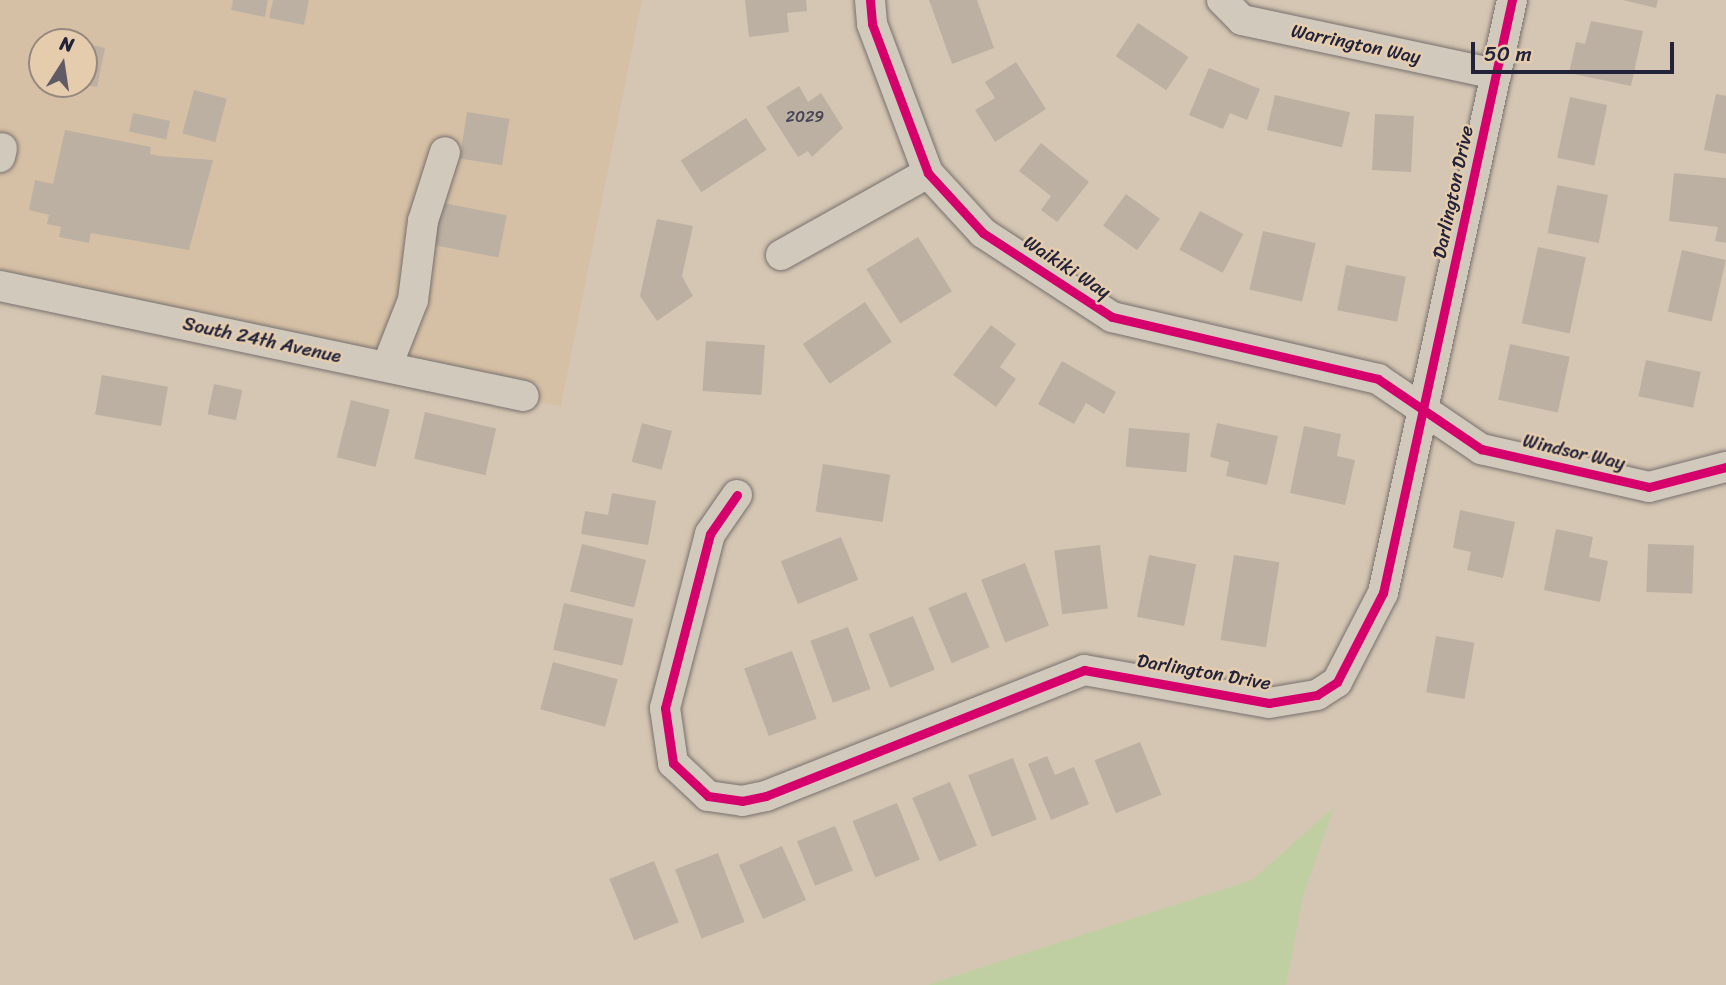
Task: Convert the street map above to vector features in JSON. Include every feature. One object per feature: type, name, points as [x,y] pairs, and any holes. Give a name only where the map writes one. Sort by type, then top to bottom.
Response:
[{"type":"street","name":"Waikiki Way","points":[[870,0],[872,24],[928,173],[983,233],[1112,317],[1378,379],[1422,415]]},
{"type":"street","name":"Warrington Way","points":[[1222,0],[1242,20],[1496,74]]},
{"type":"street","name":"Darlington Drive","points":[[737,495],[709,534],[665,708],[665,731],[673,763],[692,786],[742,801],[1084,670],[1269,703],[1317,695],[1337,682],[1371,626],[1404,515],[1422,415],[1513,0]]},
{"type":"street","points":[[387,366],[413,300],[423,221],[445,152]]},
{"type":"street","points":[[780,255],[928,173]]},
{"type":"street","name":"South 24th Avenue","points":[[0,286],[524,396]]},
{"type":"street","name":"Windsor Way","points":[[1422,415],[1481,449],[1649,487],[1726,467]]},
{"type":"shaded area","points":[[0,0],[642,0],[561,406],[537,402],[540,384],[0,270]]},
{"type":"green space","points":[[1334,807],[1303,896],[1286,985],[927,985],[1252,880]]},
{"type":"building","points":[[233,0],[268,0],[265,17],[231,10]]},
{"type":"building","points":[[273,0],[309,0],[304,25],[269,18]]},
{"type":"building","points":[[745,0],[806,0],[807,11],[787,13],[789,32],[749,37]]},
{"type":"building","points":[[929,0],[977,0],[994,48],[952,64]]},
{"type":"building","points":[[1623,0],[1658,0],[1656,8]]},
{"type":"building","points":[[1591,21],[1643,31],[1631,86],[1569,73],[1576,42],[1585,44]]},
{"type":"building","points":[[1138,23],[1189,57],[1166,90],[1116,56]]},
{"type":"building","points":[[98,46],[105,48],[98,82]]},
{"type":"building","points":[[1016,62],[1046,109],[995,142],[975,110],[995,98],[985,82]]},
{"type":"building","points":[[1209,68],[1260,89],[1247,120],[1230,113],[1223,129],[1189,115]]},
{"type":"building","points":[[799,86],[808,102],[821,93],[843,128],[812,157],[808,151],[798,157],[766,107]]},
{"type":"building","points":[[194,90],[227,99],[215,142],[182,133]]},
{"type":"building","points":[[1716,94],[1726,96],[1726,154],[1704,150]]},
{"type":"building","points":[[1275,95],[1350,112],[1342,147],[1267,130]]},
{"type":"building","points":[[1570,97],[1607,105],[1594,166],[1557,158]]},
{"type":"building","points":[[467,112],[509,119],[502,165],[460,158]]},
{"type":"building","points":[[133,113],[170,121],[166,139],[129,132]]},
{"type":"building","points":[[1375,114],[1414,116],[1411,172],[1372,170]]},
{"type":"building","points":[[746,118],[767,150],[701,192],[681,160]]},
{"type":"building","points":[[65,130],[151,147],[150,154],[159,156],[213,160],[189,250],[91,233],[89,243],[59,237],[61,227],[47,224],[49,215],[29,210],[35,180],[53,184]]},
{"type":"building","points":[[1041,143],[1089,182],[1057,222],[1041,210],[1051,196],[1019,171]]},
{"type":"building","points":[[1674,173],[1726,178],[1726,243],[1715,241],[1718,227],[1669,221]]},
{"type":"building","points":[[1557,185],[1608,195],[1599,243],[1548,233]]},
{"type":"building","points":[[1126,194],[1160,219],[1137,250],[1103,226]]},
{"type":"building","points":[[438,202],[507,215],[499,258],[430,244]]},
{"type":"building","points":[[1200,211],[1243,234],[1223,273],[1179,250]]},
{"type":"building","points":[[657,219],[693,226],[682,276],[693,296],[657,321],[640,296]]},
{"type":"building","points":[[1263,231],[1316,243],[1302,302],[1250,289]]},
{"type":"building","points":[[918,237],[952,291],[900,324],[866,269]]},
{"type":"building","points":[[1538,247],[1586,257],[1570,333],[1522,323]]},
{"type":"building","points":[[1682,250],[1726,260],[1712,322],[1668,311]]},
{"type":"building","points":[[1346,265],[1406,277],[1397,322],[1337,310]]},
{"type":"building","points":[[865,302],[892,342],[830,384],[803,344]]},
{"type":"building","points":[[991,325],[1016,344],[1000,367],[1016,379],[996,407],[953,375]]},
{"type":"building","points":[[706,341],[765,345],[761,395],[703,391]]},
{"type":"building","points":[[1510,344],[1570,357],[1558,412],[1498,400]]},
{"type":"building","points":[[1646,360],[1701,372],[1693,408],[1638,396]]},
{"type":"building","points":[[1062,361],[1116,392],[1104,414],[1086,403],[1074,424],[1038,404]]},
{"type":"building","points":[[102,375],[168,387],[161,426],[95,414]]},
{"type":"building","points":[[214,384],[242,390],[236,420],[208,414]]},
{"type":"building","points":[[351,400],[390,410],[376,467],[337,457]]},
{"type":"building","points":[[425,412],[496,428],[485,475],[414,459]]},
{"type":"building","points":[[642,423],[672,431],[662,470],[632,462]]},
{"type":"building","points":[[1217,423],[1278,436],[1267,485],[1226,476],[1229,462],[1210,457]]},
{"type":"building","points":[[1304,426],[1341,434],[1337,456],[1355,460],[1345,505],[1290,493]]},
{"type":"building","points":[[1129,428],[1190,433],[1186,472],[1126,467]]},
{"type":"building","points":[[823,464],[890,475],[883,522],[815,511]]},
{"type":"building","points":[[612,493],[656,501],[648,545],[581,534],[585,511],[608,515]]},
{"type":"building","points":[[1460,510],[1515,522],[1503,578],[1467,570],[1471,552],[1453,548]]},
{"type":"building","points":[[1556,529],[1593,537],[1589,557],[1608,561],[1600,602],[1544,590]]},
{"type":"building","points":[[841,537],[858,580],[798,604],[781,561]]},
{"type":"building","points":[[582,544],[646,560],[634,608],[570,592]]},
{"type":"building","points":[[1648,544],[1694,546],[1692,594],[1646,592]]},
{"type":"building","points":[[1100,545],[1108,609],[1062,614],[1054,551]]},
{"type":"building","points":[[1149,555],[1196,564],[1184,626],[1137,617]]},
{"type":"building","points":[[1234,555],[1279,562],[1266,647],[1221,640]]},
{"type":"building","points":[[1025,563],[1049,626],[1005,642],[981,580]]},
{"type":"building","points":[[966,592],[989,647],[952,663],[928,608]]},
{"type":"building","points":[[564,603],[633,619],[622,666],[553,650]]},
{"type":"building","points":[[913,616],[935,670],[890,688],[868,634]]},
{"type":"building","points":[[848,627],[871,689],[833,703],[810,641]]},
{"type":"building","points":[[1436,636],[1474,643],[1465,699],[1426,692]]},
{"type":"building","points":[[792,651],[817,719],[769,736],[744,668]]},
{"type":"building","points":[[553,662],[618,679],[605,727],[540,709]]},
{"type":"building","points":[[1140,742],[1161,795],[1116,813],[1095,760]]},
{"type":"building","points":[[1047,756],[1055,775],[1074,767],[1089,804],[1051,820],[1028,764]]},
{"type":"building","points":[[1013,758],[1037,820],[992,837],[968,775]]},
{"type":"building","points":[[950,782],[977,846],[939,862],[912,798]]},
{"type":"building","points":[[897,803],[920,860],[875,878],[852,821]]},
{"type":"building","points":[[835,826],[853,871],[815,886],[797,841]]},
{"type":"building","points":[[782,846],[806,900],[763,919],[739,865]]},
{"type":"building","points":[[718,853],[745,922],[702,939],[675,869]]},
{"type":"building","points":[[654,861],[679,922],[634,940],[609,879]]},
{"type":"cycle path","points":[[870,0],[872,24],[928,173],[983,233],[1112,317],[1378,379],[1481,449],[1649,487],[1726,467]]},
{"type":"cycle path","points":[[737,495],[710,534],[665,708],[673,763],[708,796],[742,801],[766,796],[1084,670],[1269,703],[1317,695],[1337,682],[1383,593],[1512,0]]}]
